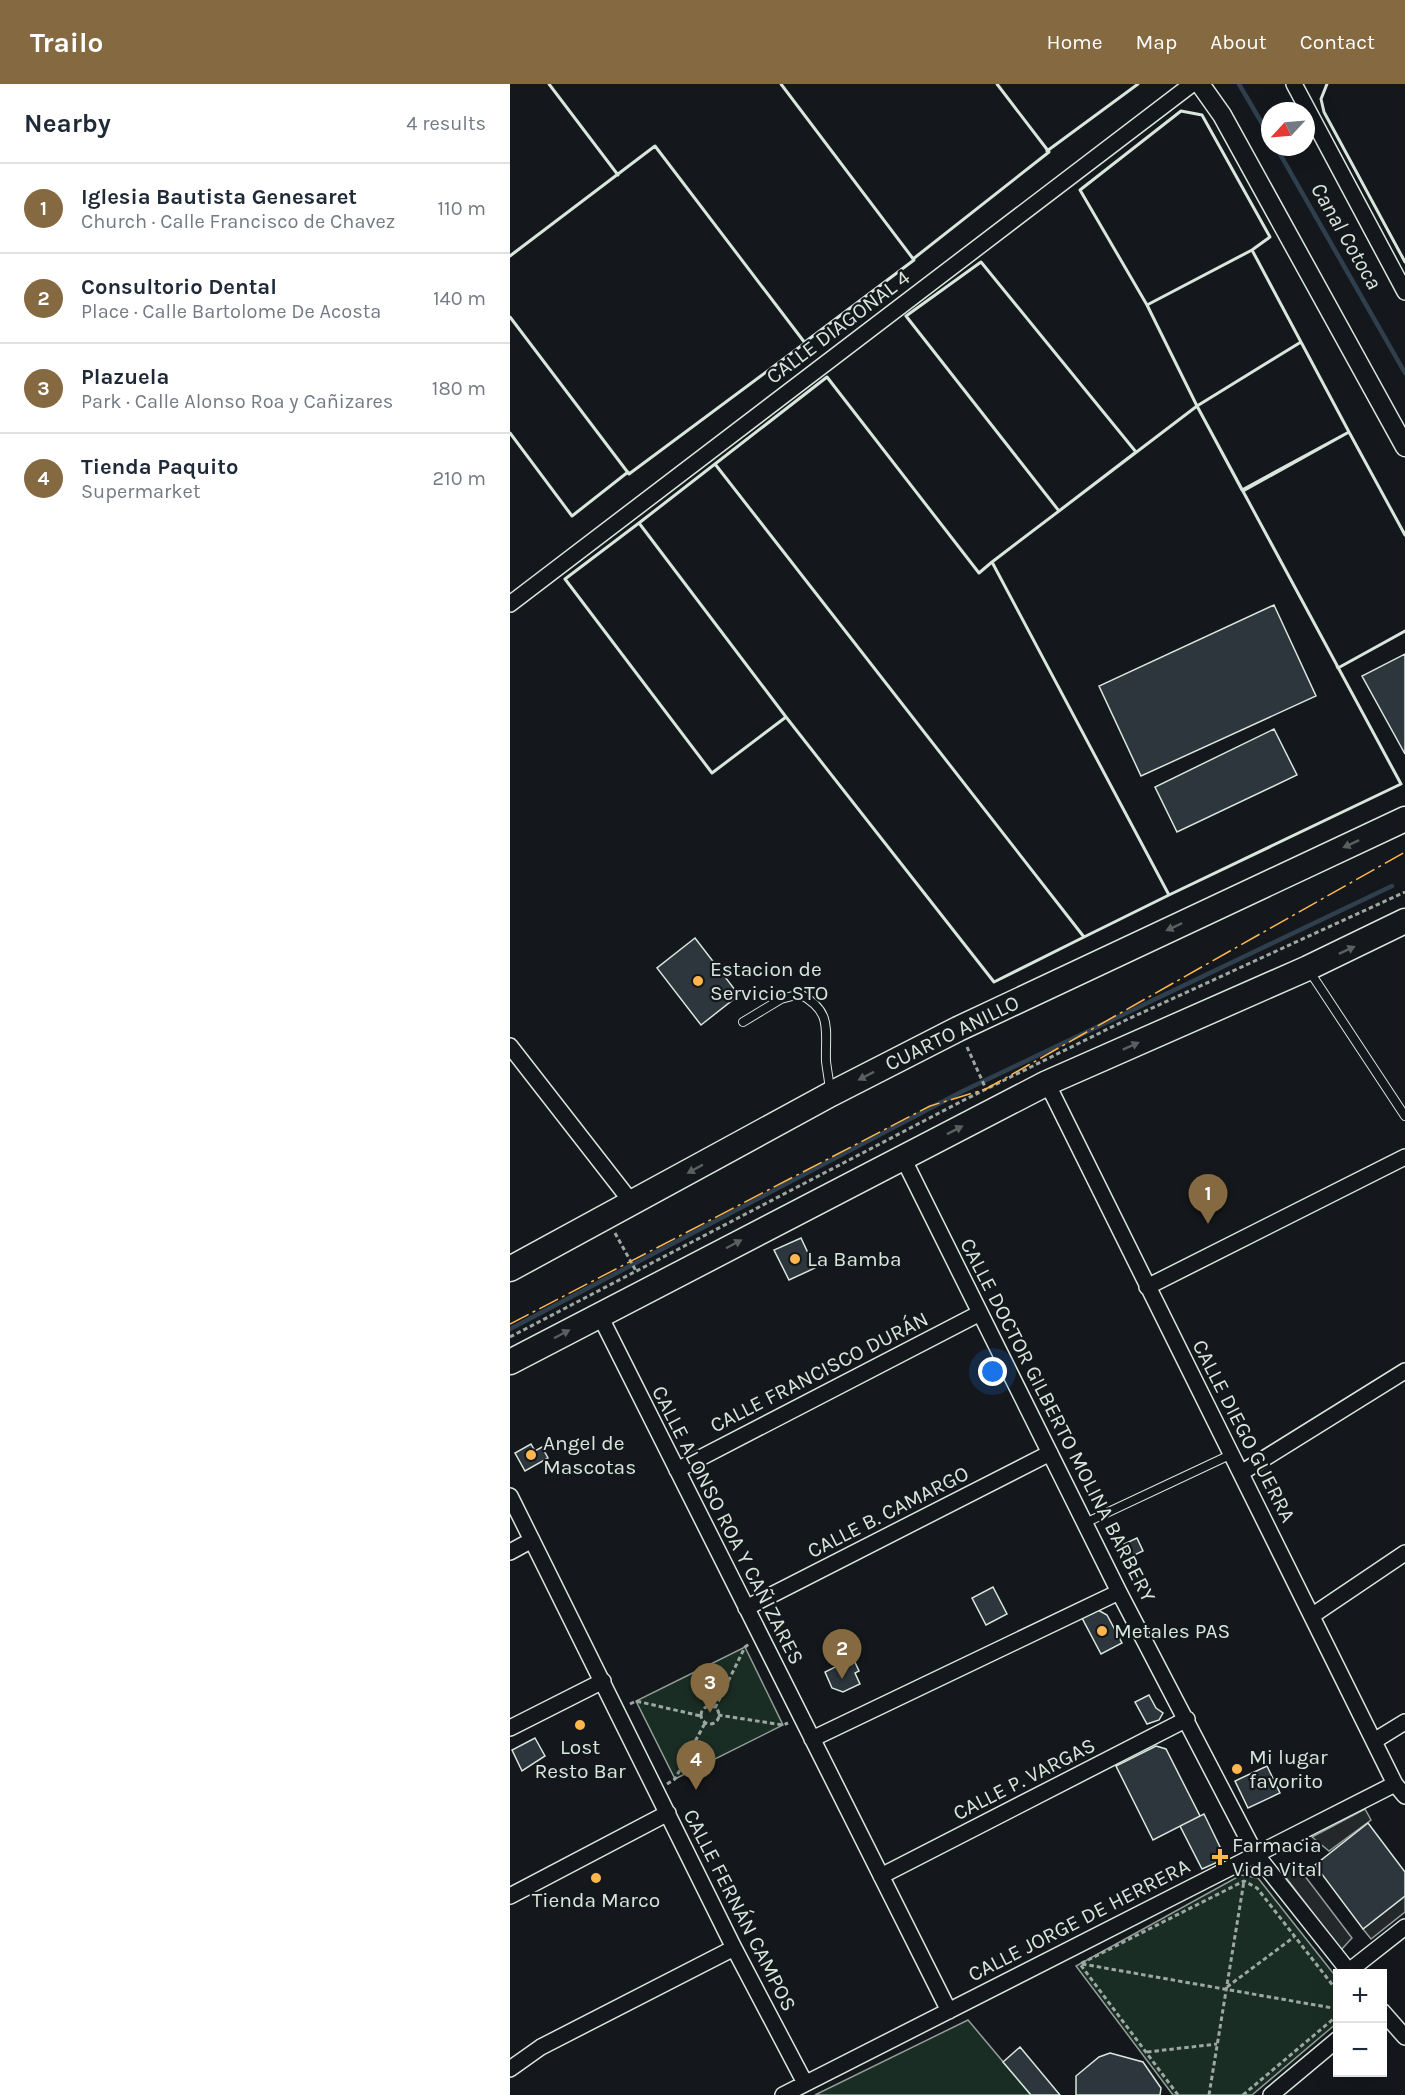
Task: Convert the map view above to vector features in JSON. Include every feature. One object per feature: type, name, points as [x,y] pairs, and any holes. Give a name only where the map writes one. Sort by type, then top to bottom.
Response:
[{"type":"highway","name":"CUARTO ANILLO","points":[[510,1269],[633,1204],[831,1094],[958,1029],[1405,819]]},
{"type":"highway","points":[[510,1362],[902,1156],[1047,1083],[1308,968],[1405,921]]},
{"type":"street","name":"CALLE DIAGONAL 4","points":[[510,604],[1192,84]]},
{"type":"street","points":[[1200,84],[1222,115],[1405,447]]},
{"type":"street","points":[[1294,84],[1405,292]]},
{"type":"street","points":[[510,1046],[633,1204]]},
{"type":"street","name":"CALLE DIEGO GUERRA","points":[[1047,1083],[1400,1790]]},
{"type":"street","name":"CALLE DOCTOR GILBERTO MOLINA BARBERY","points":[[902,1156],[1119,1592],[1255,1853],[1348,1969]]},
{"type":"street","points":[[1147,1287],[1404,1160]]},
{"type":"street","name":"CALLE FRANCISCO DURÁN","points":[[677,1470],[980,1313]]},
{"type":"street","name":"CALLE ALONSO ROA Y CAÑIZARES","points":[[599,1314],[949,2011]]},
{"type":"street","points":[[1241,1473],[1405,1371]]},
{"type":"street","name":"CALLE B. CAMARGO","points":[[746,1608],[1050,1453]]},
{"type":"street","name":"CALLE FERNÁN CAMPOS","points":[[510,1496],[734,1948],[805,2083]]},
{"type":"street","points":[[510,1552],[532,1540]]},
{"type":"street","points":[[1312,1615],[1405,1553]]},
{"type":"street","points":[[812,1739],[1119,1592]]},
{"type":"street","points":[[510,1728],[603,1681]]},
{"type":"street","name":"CALLE P. VARGAS","points":[[881,1876],[1187,1719]]},
{"type":"street","points":[[1374,1741],[1405,1722]]},
{"type":"street","name":"CALLE JORGE DE HERRERA","points":[[783,2095],[1255,1853],[1400,1790]]},
{"type":"street","points":[[510,1896],[668,1813]]},
{"type":"street","points":[[1354,1969],[1405,1927]]},
{"type":"street","points":[[510,2069],[541,2047],[734,1948]]},
{"type":"street","points":[[1387,2016],[1405,2037]]},
{"type":"street","points":[[1271,2095],[1333,2043]]},
{"type":"lane","points":[[1308,968],[1405,1116]]},
{"type":"lane","points":[[743,1022],[781,999],[800,994],[814,1002],[825,1017],[828,1031],[826,1061],[831,1094]]},
{"type":"lane","points":[[1085,1523],[1232,1454]]},
{"type":"path","points":[[963,1038],[986,1089]]},
{"type":"path","points":[[616,1234],[635,1269]]},
{"type":"path","points":[[705,1723],[714,1723],[718,1715],[715,1708],[745,1647],[760,1637]]},
{"type":"path","points":[[617,1710],[636,1701],[701,1716],[705,1723]]},
{"type":"path","points":[[701,1716],[705,1708],[715,1708]]},
{"type":"path","points":[[718,1715],[783,1725],[801,1717]]},
{"type":"path","points":[[656,1789],[675,1779],[705,1723]]},
{"type":"path","points":[[1244,1881],[1257,1888],[1333,1986]]},
{"type":"path","points":[[1080,1964],[1244,1881]]},
{"type":"path","points":[[1209,2095],[1244,1881]]},
{"type":"path","points":[[1225,1989],[1294,1937]]},
{"type":"path","points":[[1080,1964],[1333,2008]]},
{"type":"path","points":[[1080,1964],[1178,2095]]},
{"type":"path","points":[[1243,2095],[1333,2019]]},
{"type":"path","points":[[1147,2052],[1217,2044]]},
{"type":"green space","points":[[745,1647],[783,1725],[675,1779],[636,1701]]},
{"type":"green space","points":[[1241,1875],[1258,1878],[1333,1973],[1333,2026],[1252,2095],[1173,2095],[1076,1966]]},
{"type":"green space","points":[[968,2020],[1031,2095],[815,2095]]},
{"type":"shaded area","points":[[1365,1809],[1371,1820],[1329,1851],[1312,1837]]},
{"type":"shaded area","points":[[1295,1863],[1352,1938],[1341,1950],[1281,1871]]},
{"type":"shaded area","points":[[1405,1896],[1405,1912],[1371,1939],[1363,1929]]},
{"type":"building","points":[[1274,605],[1316,696],[1141,776],[1099,686]]},
{"type":"building","points":[[1405,654],[1405,754],[1362,676]]},
{"type":"building","points":[[1274,729],[1297,775],[1177,832],[1155,787]]},
{"type":"building","name":"Estacion de Servicio STO","points":[[695,938],[739,995],[701,1025],[657,968]]},
{"type":"building","name":"La Bamba","points":[[801,1238],[815,1268],[789,1280],[774,1250]]},
{"type":"building","name":"Angel de Mascotas","points":[[531,1444],[535,1451],[542,1447],[548,1458],[525,1471],[515,1453]]},
{"type":"building","points":[[1137,1538],[1143,1551],[1130,1557],[1124,1544]]},
{"type":"building","points":[[993,1587],[1007,1614],[986,1625],[972,1598]]},
{"type":"building","name":"Metales PAS","points":[[1098,1610],[1107,1615],[1122,1643],[1101,1654],[1082,1618]]},
{"type":"building","points":[[853,1658],[859,1671],[855,1673],[860,1684],[843,1692],[832,1688],[825,1672]]},
{"type":"building","points":[[1149,1695],[1156,1708],[1163,1713],[1159,1720],[1147,1724],[1135,1702]]},
{"type":"building","points":[[535,1738],[545,1756],[522,1771],[512,1750]]},
{"type":"building","points":[[1156,1746],[1166,1749],[1200,1816],[1153,1840],[1116,1766]]},
{"type":"building","points":[[1267,1766],[1280,1793],[1248,1808],[1235,1781]]},
{"type":"building","points":[[1204,1814],[1223,1853],[1220,1861],[1202,1869],[1180,1826]]},
{"type":"building","points":[[1368,1823],[1405,1872],[1405,1896],[1363,1929],[1315,1865]]},
{"type":"building","points":[[1020,2047],[1060,2095],[1031,2095],[1003,2062]]},
{"type":"building","points":[[1110,2053],[1143,2062],[1161,2088],[1160,2095],[1076,2095],[1076,2076],[1099,2057]]},
{"type":"waterway","name":"Canal Cotoca","points":[[1239,84],[1261,122]]},
{"type":"waterway","name":"Canal Cotoca","points":[[1281,156],[1405,373]]},
{"type":"waterway","points":[[510,1329],[961,1092],[1392,886]]},
{"type":"wall","points":[[549,84],[618,175]]},
{"type":"wall","points":[[781,84],[914,260],[805,342]]},
{"type":"wall","points":[[913,259],[1049,152],[997,84]]},
{"type":"wall","points":[[1047,151],[1138,84]]},
{"type":"wall","points":[[1327,84],[1321,99],[1324,112],[1405,262]]},
{"type":"wall","points":[[1181,111],[1202,115],[1270,237],[1252,250],[1147,305],[1080,190],[1181,111]]},
{"type":"wall","points":[[510,256],[655,146],[805,343],[629,474],[510,317]]},
{"type":"wall","points":[[1252,250],[1301,342],[1197,406],[1147,305],[1252,250]]},
{"type":"wall","points":[[981,262],[1136,452],[1059,511],[906,316],[981,262]]},
{"type":"wall","points":[[1301,342],[1349,432],[1242,490],[1197,406],[1301,342]]},
{"type":"wall","points":[[827,377],[979,573],[992,562],[1169,895],[1084,937],[715,464],[827,377]]},
{"type":"wall","points":[[1197,406],[1401,784],[1169,895],[992,562],[1197,406]]},
{"type":"wall","points":[[1243,491],[1349,432],[1405,535]]},
{"type":"wall","points":[[510,433],[572,516],[628,472]]},
{"type":"wall","points":[[715,464],[1084,937],[994,982],[786,717],[639,523],[715,464]]},
{"type":"wall","points":[[639,523],[786,717],[712,773],[565,579],[639,523]]},
{"type":"wall","points":[[1337,666],[1338,668],[1405,631]]},
{"type":"power","points":[[510,1324],[930,1106],[986,1089],[1405,852]]},
{"type":"place","name":"Estacion de Servicio STO","points":[[698,981]]},
{"type":"place","name":"Iglesia Bautista Genesaret","points":[[1208,1224]]},
{"type":"place","name":"La Bamba","points":[[795,1259]]},
{"type":"place","name":"Angel de Mascotas","points":[[531,1455]]},
{"type":"place","name":"Metales PAS","points":[[1102,1631]]},
{"type":"place","name":"Consultorio Dental","points":[[842,1679]]},
{"type":"place","name":"Plazuela","points":[[710,1713]]},
{"type":"place","name":"Lost Resto Bar","points":[[580,1725]]},
{"type":"place","name":"Mi lugar favorito","points":[[1237,1769]]},
{"type":"place","name":"Tienda Paquito","points":[[696,1790]]},
{"type":"place","name":"Farmacia Vida Vital","points":[[1220,1857]]},
{"type":"place","name":"Tienda Marco","points":[[596,1878]]}]
